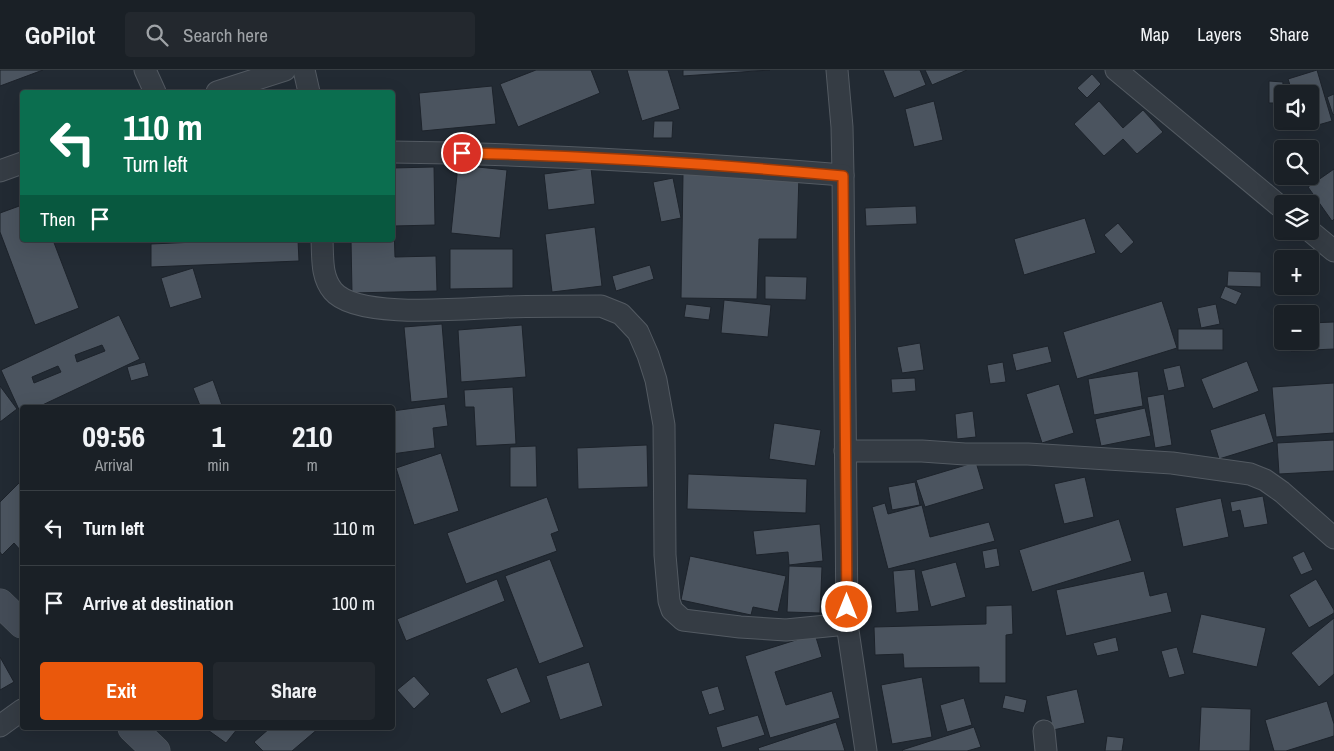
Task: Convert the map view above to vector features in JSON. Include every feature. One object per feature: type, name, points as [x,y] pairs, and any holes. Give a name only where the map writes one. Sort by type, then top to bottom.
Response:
[{"type":"street","points":[[145,70],[154,90]]},
{"type":"street","points":[[223,90],[285,70]]},
{"type":"street","points":[[304,70],[309,90]]},
{"type":"street","points":[[838,70],[843,176],[846,624],[866,751]]},
{"type":"street","points":[[1116,70],[1274,201]]},
{"type":"street","points":[[395,152],[573,156],[690,163],[843,176]]},
{"type":"street","points":[[0,171],[20,164]]},
{"type":"street","points":[[1319,238],[1334,251]]},
{"type":"street","points":[[322,242],[324,274],[332,291],[340,298],[366,306],[423,311],[601,306],[621,314],[638,332],[648,355],[656,380],[664,425],[665,555],[669,601],[672,610],[684,620],[749,628],[786,630],[846,624]]},
{"type":"street","points":[[845,451],[1028,454],[1172,463],[1250,474],[1264,480],[1282,492],[1334,538]]},
{"type":"street","points":[[0,603],[20,622]]},
{"type":"street","points":[[0,726],[20,711]]},
{"type":"street","points":[[134,730],[156,751]]},
{"type":"building","points":[[0,70],[43,70],[0,86]]},
{"type":"building","points":[[536,70],[591,70],[600,93],[518,127],[500,84]]},
{"type":"building","points":[[627,70],[668,70],[680,109],[642,121]]},
{"type":"building","points":[[683,70],[770,70],[683,76]]},
{"type":"building","points":[[883,70],[920,70],[926,85],[894,98]]},
{"type":"building","points":[[925,70],[967,70],[932,85]]},
{"type":"building","points":[[1317,70],[1332,121],[1319,125],[1319,85],[1290,85],[1288,79]]},
{"type":"building","points":[[1092,74],[1101,84],[1087,98],[1077,88]]},
{"type":"building","points":[[1269,81],[1283,82],[1283,85],[1274,85],[1274,103],[1269,103]]},
{"type":"building","points":[[492,86],[496,124],[422,131],[419,93]]},
{"type":"building","points":[[1334,94],[1334,114],[1333,115],[1327,97]]},
{"type":"building","points":[[934,101],[943,140],[914,147],[905,109]]},
{"type":"building","points":[[1099,101],[1123,128],[1143,110],[1163,132],[1137,154],[1123,139],[1104,156],[1074,124]]},
{"type":"building","points":[[654,121],[673,121],[672,138],[653,138]]},
{"type":"building","points":[[458,165],[507,170],[500,238],[451,233]]},
{"type":"building","points":[[434,167],[435,225],[395,226],[395,168]]},
{"type":"building","points":[[591,168],[595,204],[548,210],[544,174]]},
{"type":"building","points":[[1334,169],[1334,219],[1332,221],[1319,203],[1319,195],[1314,195],[1308,187],[1319,185],[1319,179]]},
{"type":"building","points":[[683,174],[799,175],[797,239],[759,239],[757,299],[681,298]]},
{"type":"building","points":[[673,178],[681,218],[661,222],[653,182]]},
{"type":"building","points":[[20,206],[20,242],[54,242],[79,308],[35,325],[0,232],[0,213]]},
{"type":"building","points":[[916,206],[917,224],[866,226],[865,208]]},
{"type":"building","points":[[1085,218],[1096,253],[1024,275],[1014,239]]},
{"type":"building","points":[[1118,223],[1134,242],[1121,254],[1104,235]]},
{"type":"building","points":[[595,227],[602,286],[552,292],[545,234]]},
{"type":"building","points":[[298,242],[299,261],[151,267],[151,244]]},
{"type":"building","points":[[351,242],[395,242],[395,257],[436,256],[437,291],[352,293]]},
{"type":"building","points":[[450,249],[513,249],[513,288],[450,289]]},
{"type":"building","points":[[650,265],[654,279],[616,291],[612,276]]},
{"type":"building","points":[[193,268],[202,298],[170,308],[161,278]]},
{"type":"building","points":[[1228,271],[1261,272],[1261,287],[1227,286]]},
{"type":"building","points":[[765,276],[807,277],[806,300],[765,299]]},
{"type":"building","points":[[1225,286],[1242,293],[1236,305],[1220,298]]},
{"type":"building","points":[[724,300],[771,305],[768,337],[721,333]]},
{"type":"building","points":[[1162,301],[1177,348],[1077,379],[1063,332]]},
{"type":"building","points":[[686,304],[711,307],[709,320],[684,317]]},
{"type":"building","points":[[1216,304],[1220,324],[1201,328],[1197,308]]},
{"type":"building","points":[[119,315],[140,359],[42,405],[20,405],[20,412],[1,370]],"holes":[[[102,345],[105,351],[77,362],[75,355]],[[58,366],[61,372],[34,383],[32,377]]]},
{"type":"building","points":[[1334,322],[1334,349],[1319,350],[1319,323]]},
{"type":"building","points":[[442,324],[448,398],[411,402],[404,327]]},
{"type":"building","points":[[522,325],[526,377],[461,382],[458,330]]},
{"type":"building","points":[[1178,329],[1223,329],[1223,350],[1178,350]]},
{"type":"building","points":[[920,343],[924,370],[902,373],[897,347]]},
{"type":"building","points":[[1048,346],[1052,362],[1016,371],[1012,354]]},
{"type":"building","points":[[1247,361],[1259,391],[1213,409],[1201,379]]},
{"type":"building","points":[[145,362],[149,376],[131,381],[127,367]]},
{"type":"building","points":[[1003,362],[1006,382],[990,384],[987,365]]},
{"type":"building","points":[[1180,365],[1185,387],[1168,391],[1163,369]]},
{"type":"building","points":[[1138,371],[1143,406],[1094,415],[1088,379]]},
{"type":"building","points":[[915,378],[916,391],[892,393],[891,379]]},
{"type":"building","points":[[213,380],[222,405],[200,405],[193,388]]},
{"type":"building","points":[[1334,383],[1334,433],[1276,437],[1272,387]]},
{"type":"building","points":[[1059,384],[1074,433],[1042,443],[1026,394]]},
{"type":"building","points":[[0,386],[17,409],[0,422]]},
{"type":"building","points":[[513,387],[516,444],[476,446],[474,407],[465,407],[464,390]]},
{"type":"building","points":[[1164,394],[1172,445],[1155,448],[1147,397]]},
{"type":"building","points":[[445,404],[448,426],[433,428],[435,448],[395,454],[395,411]]},
{"type":"building","points":[[1145,408],[1151,436],[1101,446],[1095,419]]},
{"type":"building","points":[[973,411],[976,437],[957,439],[955,414]]},
{"type":"building","points":[[1265,413],[1274,442],[1219,459],[1210,430]]},
{"type":"building","points":[[774,423],[821,430],[815,466],[769,459]]},
{"type":"building","points":[[1334,440],[1334,471],[1279,474],[1277,443]]},
{"type":"building","points":[[647,445],[648,487],[578,489],[577,448]]},
{"type":"building","points":[[536,446],[537,487],[510,487],[510,447]]},
{"type":"building","points":[[441,453],[459,511],[414,525],[396,468]]},
{"type":"building","points":[[976,462],[984,489],[925,507],[916,480]]},
{"type":"building","points":[[688,474],[807,479],[806,513],[687,509]]},
{"type":"building","points":[[1085,477],[1094,517],[1064,524],[1054,484]]},
{"type":"building","points":[[20,482],[20,550],[14,543],[2,555],[0,552],[0,502]]},
{"type":"building","points":[[915,482],[920,505],[892,510],[888,487]]},
{"type":"building","points":[[1263,496],[1268,524],[1244,528],[1240,510],[1232,512],[1230,502]]},
{"type":"building","points":[[547,497],[559,531],[551,534],[557,551],[466,584],[447,533]]},
{"type":"building","points":[[1221,498],[1229,537],[1183,547],[1175,508]]},
{"type":"building","points":[[885,503],[888,514],[922,505],[930,537],[989,522],[995,541],[888,569],[872,507]]},
{"type":"building","points":[[1119,519],[1132,561],[1032,592],[1019,550]]},
{"type":"building","points":[[820,524],[823,561],[789,565],[788,552],[756,555],[753,531]]},
{"type":"building","points":[[997,548],[1000,566],[985,569],[982,551]]},
{"type":"building","points":[[1304,551],[1313,570],[1301,575],[1292,557]]},
{"type":"building","points":[[690,556],[786,576],[778,612],[753,607],[751,615],[681,600]]},
{"type":"building","points":[[550,559],[584,647],[539,664],[505,576]]},
{"type":"building","points":[[956,562],[966,597],[931,607],[921,571]]},
{"type":"building","points":[[789,566],[822,567],[820,613],[787,612]]},
{"type":"building","points":[[915,569],[919,611],[896,613],[893,571]]},
{"type":"building","points":[[1144,571],[1150,596],[1167,592],[1172,612],[1066,636],[1056,590]]},
{"type":"building","points":[[497,579],[505,601],[406,641],[397,619]]},
{"type":"building","points":[[1316,579],[1334,613],[1309,628],[1289,595]]},
{"type":"building","points":[[1012,605],[1013,634],[1006,635],[1006,683],[979,683],[979,667],[904,668],[903,654],[875,655],[874,627],[986,624],[986,606]]},
{"type":"building","points":[[1201,614],[1266,628],[1257,667],[1192,653]]},
{"type":"building","points":[[1334,618],[1334,674],[1319,687],[1291,653]]},
{"type":"building","points":[[815,634],[822,657],[775,672],[786,705],[832,691],[840,718],[770,738],[745,656]]},
{"type":"building","points":[[1116,637],[1119,651],[1097,656],[1093,643]]},
{"type":"building","points":[[1177,647],[1185,674],[1169,678],[1161,651]]},
{"type":"building","points":[[0,657],[14,682],[0,690]]},
{"type":"building","points":[[589,662],[603,706],[560,720],[546,676]]},
{"type":"building","points":[[517,667],[531,702],[501,714],[486,679]]},
{"type":"building","points":[[414,676],[430,694],[414,709],[397,690]]},
{"type":"building","points":[[922,677],[932,737],[892,744],[881,685]]},
{"type":"building","points":[[718,686],[725,710],[709,715],[701,691]]},
{"type":"building","points":[[1077,689],[1085,723],[1053,730],[1046,696]]},
{"type":"building","points":[[1005,695],[1027,700],[1024,713],[1002,708]]},
{"type":"building","points":[[964,698],[972,725],[947,732],[940,705]]},
{"type":"building","points":[[1327,701],[1334,724],[1334,736],[1286,751],[1274,751],[1265,720]]},
{"type":"building","points":[[1201,707],[1251,709],[1250,751],[1199,751]]},
{"type":"building","points":[[758,715],[765,735],[722,748],[716,727]]},
{"type":"building","points":[[836,722],[845,751],[759,751],[758,748]]},
{"type":"building","points":[[974,727],[981,747],[967,751],[902,750]]},
{"type":"building","points":[[208,730],[236,730],[226,743]]},
{"type":"building","points":[[268,730],[317,730],[292,751],[263,751],[254,742]]},
{"type":"building","points":[[1107,736],[1124,738],[1122,751],[1105,751]]},
{"type":"route","points":[[462,153],[573,156],[690,163],[843,176],[847,607]]}]
